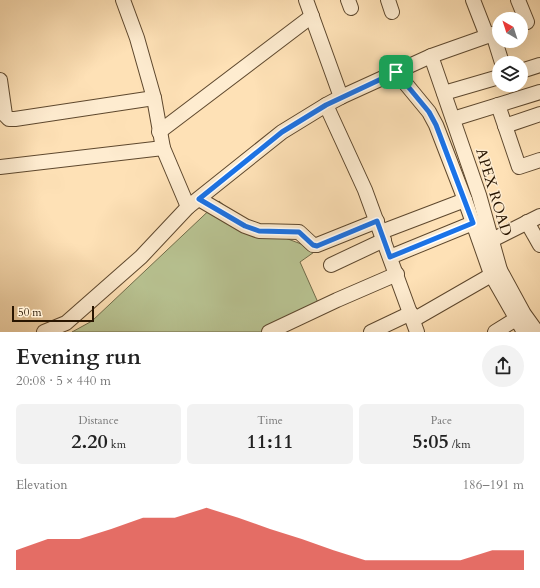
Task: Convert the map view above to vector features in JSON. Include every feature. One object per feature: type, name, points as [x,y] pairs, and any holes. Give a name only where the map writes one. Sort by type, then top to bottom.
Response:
[{"type":"street","points":[[123,0],[137,38],[154,98],[163,148],[193,203],[259,231],[299,232],[313,245],[317,246],[380,231],[465,200]]},
{"type":"street","points":[[306,0],[341,97]]},
{"type":"street","points":[[473,0],[492,32]]},
{"type":"street","points":[[518,0],[529,22]]},
{"type":"street","points":[[159,132],[312,16]]},
{"type":"street","points":[[44,332],[66,323],[78,313],[141,257],[193,203],[282,132],[341,97],[431,56],[492,34]]},
{"type":"street","name":"APEX ROAD","points":[[431,56],[479,195],[492,240],[496,272],[537,332]]},
{"type":"street","points":[[528,69],[540,65]]},
{"type":"street","name":"APEX ROAD","points":[[396,72],[429,112],[442,138],[473,223],[516,319],[524,332]]},
{"type":"street","points":[[444,93],[492,79]]},
{"type":"street","points":[[0,80],[5,115],[9,119],[154,98]]},
{"type":"street","points":[[453,120],[540,92]]},
{"type":"street","points":[[326,105],[365,190],[414,322]]},
{"type":"street","points":[[498,105],[519,167],[540,160]]},
{"type":"street","points":[[505,126],[540,114]]},
{"type":"street","points":[[0,167],[163,148]]},
{"type":"street","points":[[492,240],[534,219],[540,245]]},
{"type":"street","points":[[390,257],[473,223]]},
{"type":"street","points":[[332,265],[380,231]]},
{"type":"street","points":[[372,332],[414,322],[496,272]]},
{"type":"street","points":[[269,332],[397,274]]},
{"type":"street","points":[[495,332],[516,319]]},
{"type":"green space","points":[[219,201],[243,222],[317,250],[300,262],[320,307],[269,332],[72,332],[92,321]]},
{"type":"route","points":[[396,72],[429,112],[436,125],[473,223],[390,257],[377,221],[317,246],[313,245],[303,234],[299,232],[259,231],[245,226],[199,199],[282,132],[326,105],[396,72]]}]
